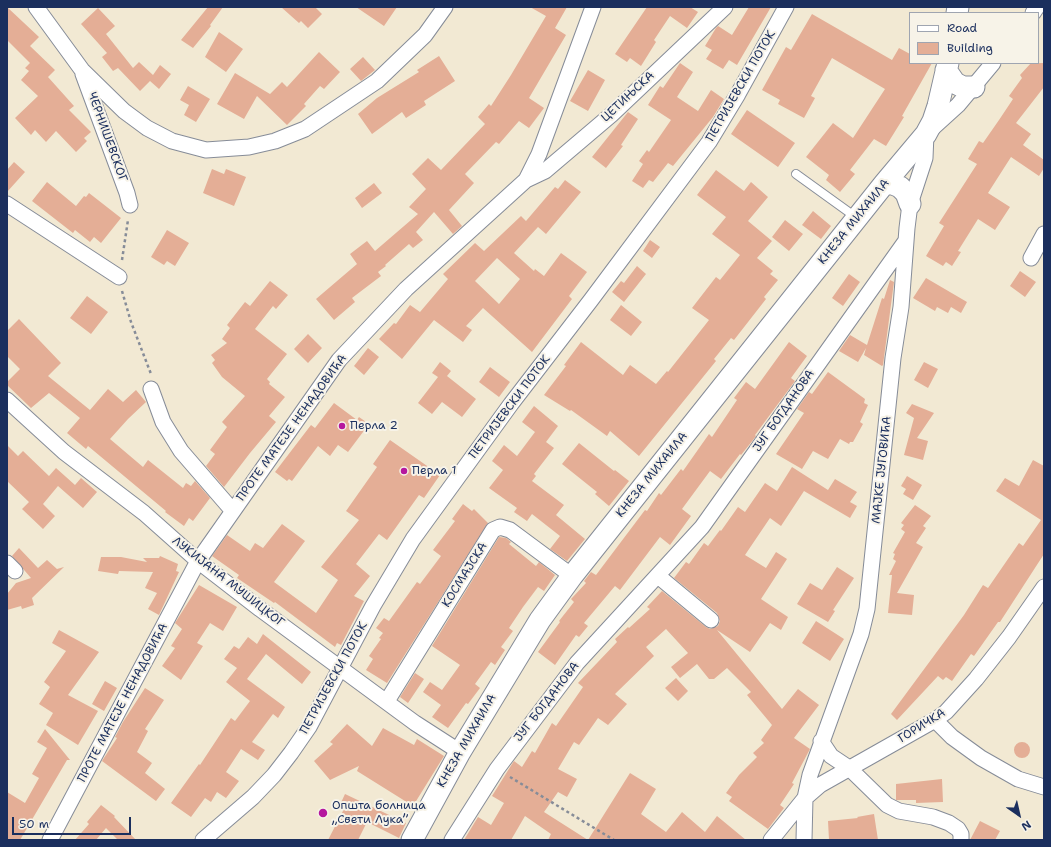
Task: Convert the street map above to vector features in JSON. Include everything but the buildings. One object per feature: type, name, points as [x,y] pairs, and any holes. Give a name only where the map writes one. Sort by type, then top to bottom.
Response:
[{"type":"main road","points":[[947,66],[955,83],[963,87],[974,87]]},
{"type":"main road","name":"КНЕЗА МИХАИЛА","points":[[412,840],[460,752],[536,626],[572,576],[884,184],[926,134],[936,113],[947,66]]},
{"type":"main road","points":[[884,184],[893,184],[900,187],[906,193],[910,204]]},
{"type":"street","name":"ЧЕРНИШЕВСКОГ","points":[[36,7],[82,70],[124,111],[147,128],[172,141],[206,150],[249,148],[275,141],[305,129],[354,98],[377,81],[424,35],[446,7]]},
{"type":"street","name":"ПРОТЕ МАТЕЈЕ НЕНАДОВИЋА","points":[[50,840],[198,561],[232,510],[339,360],[406,289],[526,180],[539,154],[593,7]]},
{"type":"street","name":"ЦЕТИЊСКА","points":[[526,180],[545,171],[611,115],[725,7]]},
{"type":"street","name":"ПЕТРИЈЕВСКИ ПОТОК","points":[[203,840],[274,775],[309,727],[376,599],[413,540],[511,404],[709,142],[738,94],[786,7]]},
{"type":"street","points":[[926,134],[958,105],[992,64]]},
{"type":"street","name":"ЧЕРНИШЕВСКОГ","points":[[82,70],[130,205]]},
{"type":"street","name":"МАЈКЕ ЈУГОВИЋА","points":[[805,798],[822,741],[861,634],[867,608],[893,358],[906,264],[905,242],[910,204],[924,158],[926,134]]},
{"type":"street","points":[[7,204],[119,277]]},
{"type":"street","points":[[1031,258],[1044,234]]},
{"type":"street","name":"ЈУГ БОГДАНОВА","points":[[452,840],[497,769],[578,662],[702,527],[905,242]]},
{"type":"street","points":[[151,389],[163,422],[181,452],[232,510]]},
{"type":"street","name":"ЛУКИЈАНА МУШИЦКОГ","points":[[7,400],[64,452],[144,513],[198,561],[260,609],[460,752]]},
{"type":"street","name":"КОСМАЈСКА","points":[[387,701],[493,530],[500,527],[510,530],[572,576]]},
{"type":"street","points":[[658,576],[712,620]]},
{"type":"street","name":"ГОРИЧКА","points":[[805,798],[820,785],[946,712],[976,679],[1009,637],[1044,587]]},
{"type":"street","points":[[934,720],[952,737],[981,758],[1018,779],[1044,787]]},
{"type":"street","points":[[822,741],[831,756],[850,768],[887,806],[899,811],[933,817],[949,823],[958,829],[961,834],[961,840]]},
{"type":"street","points":[[773,837],[805,798]]},
{"type":"street","points":[[804,840],[805,798]]},
{"type":"street","points":[[773,837],[783,833],[791,834],[797,840]]},
{"type":"lane","points":[[796,174],[857,218]]},
{"type":"path","points":[[130,205],[119,277],[123,299],[152,372],[151,389]]},
{"type":"path","points":[[497,769],[614,840]]},
{"type":"place","name":"Перла 2","points":[[342,426]]},
{"type":"place","name":"Перла 1","points":[[404,471]]},
{"type":"place","name":"Општа болница „Свети Лука”","points":[[323,813]]}]
